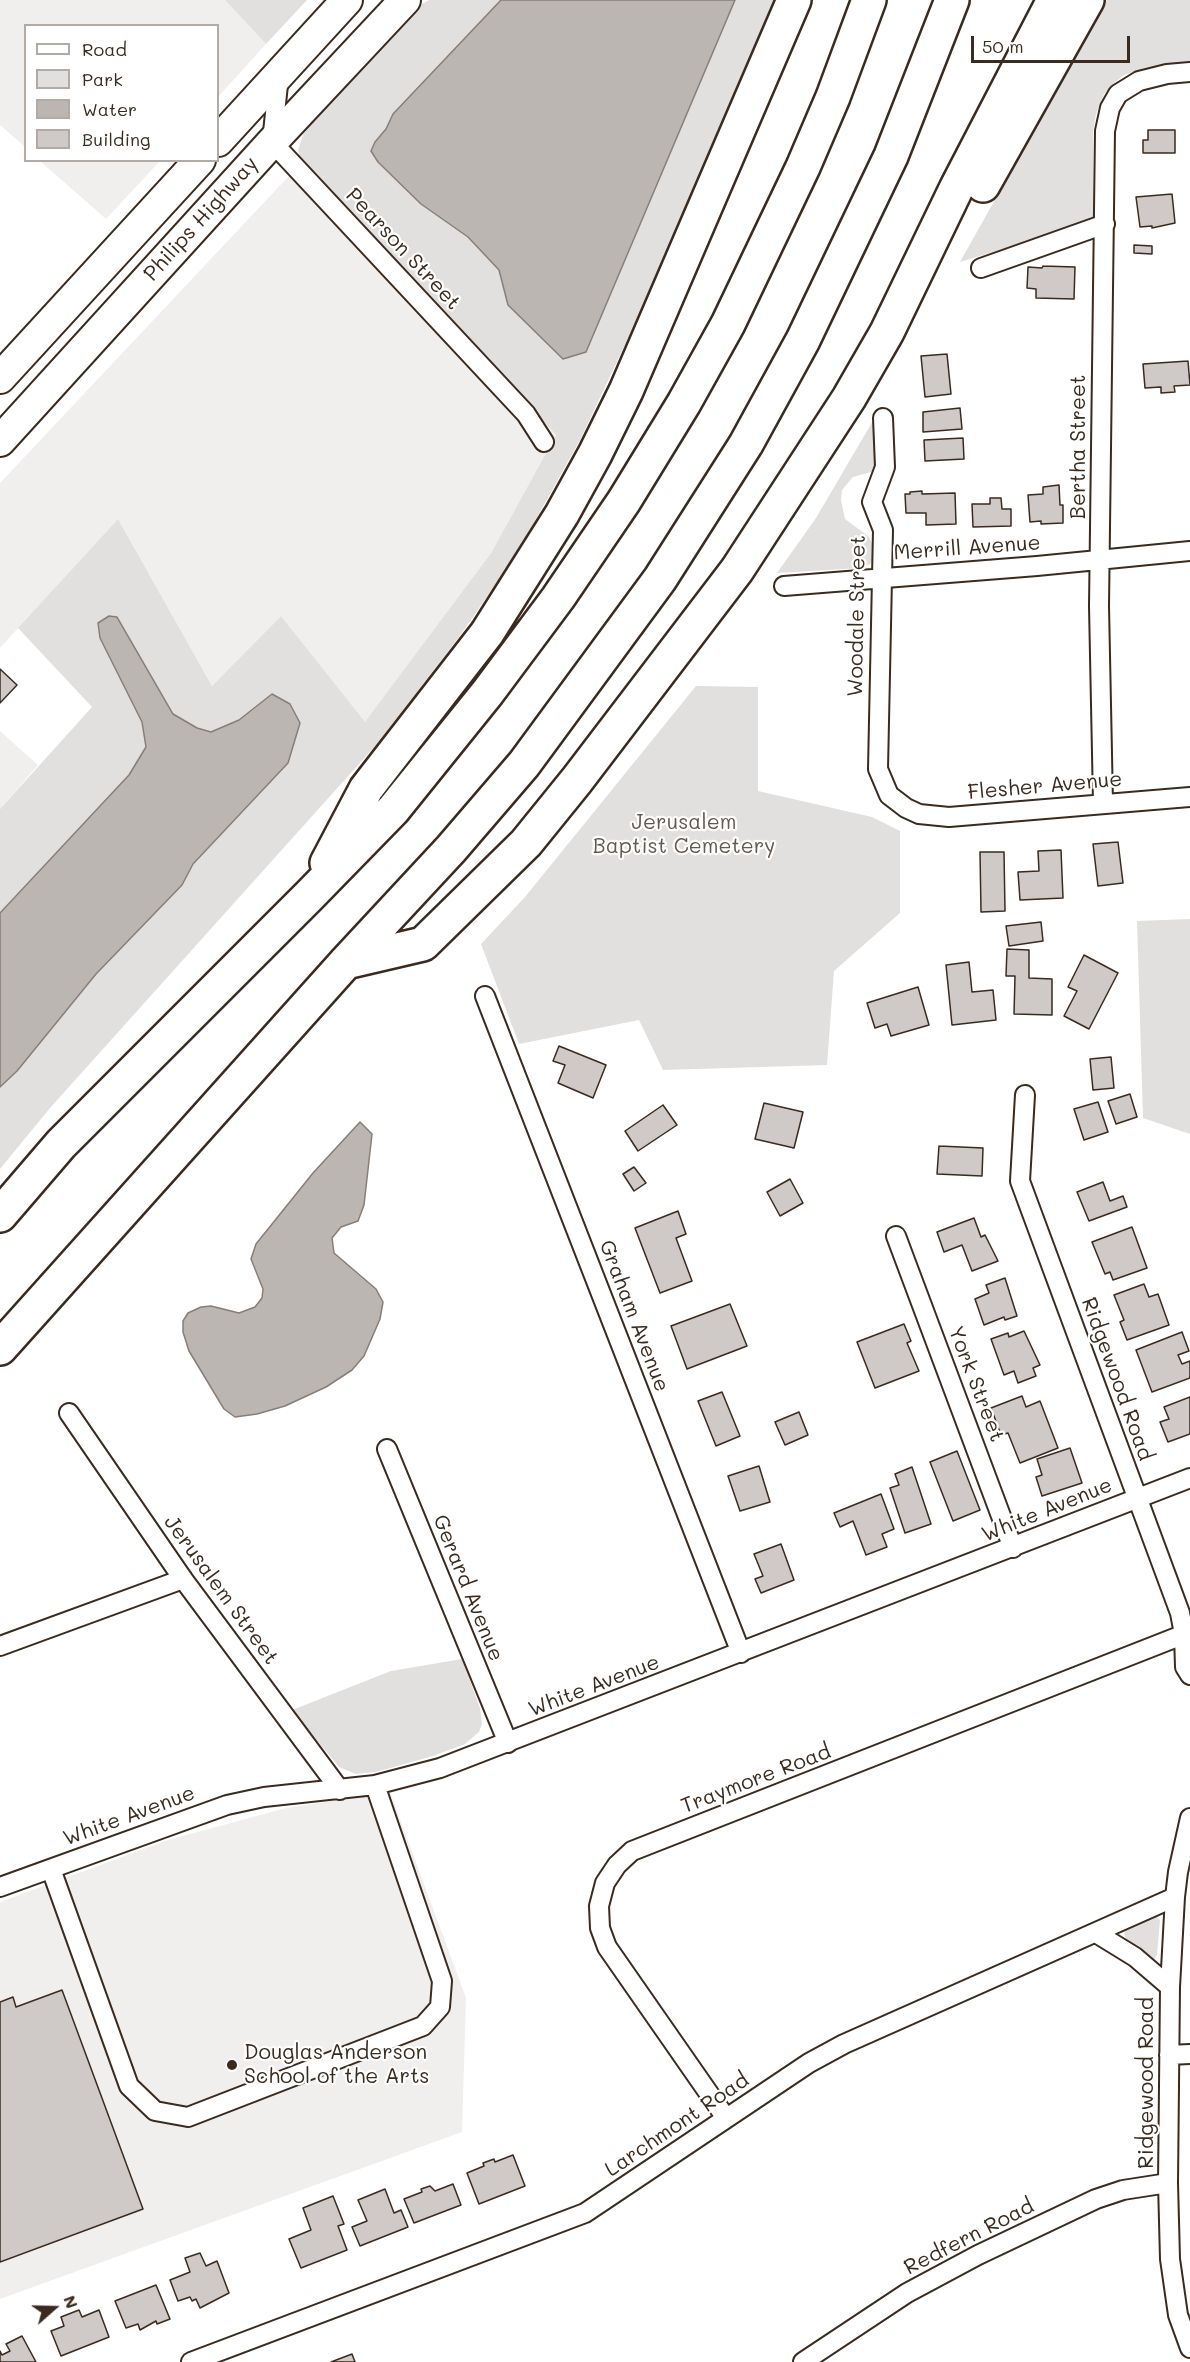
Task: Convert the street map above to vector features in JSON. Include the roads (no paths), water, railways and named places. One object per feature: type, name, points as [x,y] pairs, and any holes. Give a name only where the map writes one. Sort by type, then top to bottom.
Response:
[{"type":"highway","points":[[309,896],[366,789],[487,633],[562,514],[595,454],[626,390],[794,0]]},
{"type":"highway","points":[[0,1215],[61,1144],[393,810],[488,692],[558,598],[624,501],[728,324],[771,236],[833,98],[869,0]]},
{"type":"highway","points":[[0,1348],[346,962],[451,849],[524,764],[660,579],[746,444],[803,340],[891,156],[952,0]]},
{"type":"highway","points":[[346,962],[423,944],[526,843],[577,780],[737,570],[849,398],[887,332],[957,187],[1054,0]]},
{"type":"highway","points":[[887,332],[957,231],[1087,0]]},
{"type":"main road","name":"Philips Highway","points":[[219,140],[347,0]]},
{"type":"main road","name":"Philips Highway","points":[[0,441],[272,142],[405,0]]},
{"type":"main road","name":"Philips Highway","points":[[0,378],[198,162]]},
{"type":"street","name":"Bertha Street","points":[[1103,803],[1099,606],[1105,131],[1110,108],[1118,94],[1139,81],[1167,74],[1190,72]]},
{"type":"street","points":[[272,142],[280,73]]},
{"type":"street","name":"Pearson Street","points":[[272,142],[526,414],[544,442]]},
{"type":"street","points":[[981,268],[1105,224]]},
{"type":"street","name":"Woodale Street","points":[[883,418],[885,467],[872,502],[883,530],[884,578],[878,769],[889,795],[906,808]]},
{"type":"street","name":"Merrill Avenue","points":[[784,586],[1190,551]]},
{"type":"street","name":"Flesher Avenue","points":[[906,808],[919,814],[949,817],[1190,797]]},
{"type":"street","name":"Graham Avenue","points":[[485,996],[741,1653]]},
{"type":"street","name":"Ridgewood Road","points":[[1025,1095],[1020,1181],[1187,1633],[1185,1667],[1190,1675]]},
{"type":"street","name":"York Street","points":[[896,1236],[1013,1548]]},
{"type":"street","name":"Jerusalem Street","points":[[69,1413],[183,1579],[340,1790]]},
{"type":"street","name":"Gerard Avenue","points":[[387,1449],[508,1743]]},
{"type":"street","name":"White Avenue","points":[[0,1887],[227,1805],[264,1797],[375,1785],[440,1768],[1190,1478]]},
{"type":"street","points":[[0,1646],[183,1579]]},
{"type":"street","name":"Traymore Road","points":[[726,2118],[607,1947],[600,1928],[599,1906],[605,1883],[616,1865],[632,1851],[1187,1633]]},
{"type":"street","points":[[51,1869],[129,2086],[155,2110],[188,2117],[423,2026],[440,2007],[442,1981],[375,1785]]},
{"type":"street","name":"Ridgewood Road","points":[[1190,1818],[1175,1897],[1170,1987],[1168,2183],[1170,2259],[1179,2315],[1190,2348]]},
{"type":"street","name":"Larchmont Road","points":[[191,2362],[585,2213],[809,2063],[844,2044],[1175,1897]]},
{"type":"street","points":[[1096,1933],[1135,1957],[1170,1987]]},
{"type":"street","points":[[1169,2055],[1190,2054]]},
{"type":"street","name":"Redfern Road","points":[[803,2362],[890,2304],[978,2255],[1096,2199],[1123,2190],[1168,2183]]},
{"type":"water","points":[[501,0],[735,0],[586,352],[563,359],[508,305],[499,270],[468,237],[421,204],[378,162],[371,151],[393,114]]},
{"type":"water","points":[[109,616],[117,617],[173,714],[197,728],[211,732],[239,720],[272,694],[290,704],[300,723],[288,763],[193,864],[182,885],[96,974],[17,1071],[0,1087],[0,913],[129,775],[146,747],[142,722],[100,638],[98,623]]},
{"type":"water","points":[[360,1122],[372,1134],[364,1205],[358,1221],[341,1227],[332,1238],[334,1253],[376,1289],[383,1302],[380,1319],[364,1356],[352,1370],[326,1387],[285,1406],[235,1417],[224,1409],[189,1351],[183,1332],[183,1321],[188,1313],[201,1307],[211,1306],[239,1313],[255,1307],[262,1298],[263,1289],[251,1259],[256,1244],[313,1173]]},
{"type":"place","name":"Douglas Anderson School of the Arts","points":[[232,2065]]},
{"type":"park label","name":"Jerusalem Baptist Cemetery","points":[[684,835]]}]
